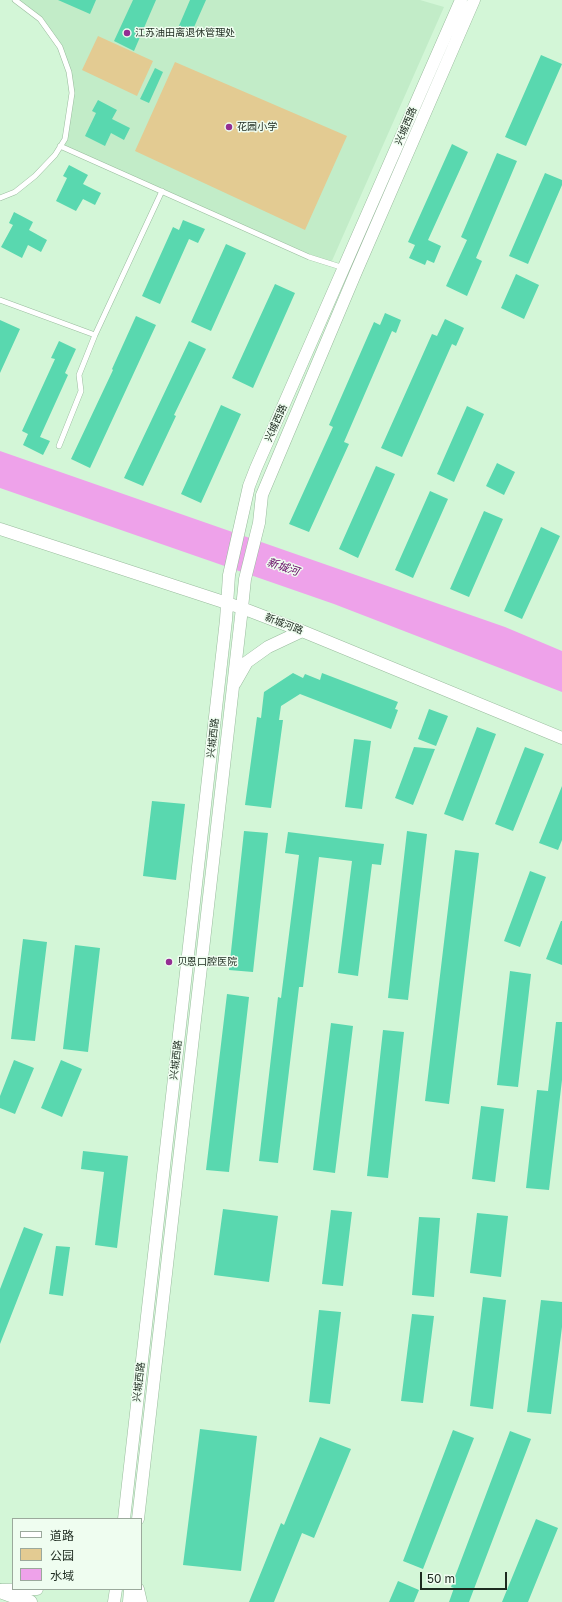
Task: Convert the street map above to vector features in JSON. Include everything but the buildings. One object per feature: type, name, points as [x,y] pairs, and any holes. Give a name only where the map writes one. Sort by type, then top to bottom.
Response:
[{"type":"main road","points":[[0,1590],[30,1602]]},
{"type":"street","name":"兴城西路","points":[[124,1518],[228,603],[229,575],[249,486],[256,468],[345,268],[461,0]]},
{"type":"street","name":"兴城西路","points":[[138,1518],[245,579],[257,533],[262,495],[356,272],[474,0]]},
{"type":"street","name":"新城河路","points":[[0,529],[242,608],[302,631],[562,738]]},
{"type":"street","points":[[232,688],[247,662],[268,647],[302,631]]},
{"type":"street","points":[[0,1590],[12,1590]]},
{"type":"street","points":[[114,1602],[116,1590]]},
{"type":"street","points":[[128,1602],[130,1590]]},
{"type":"street","points":[[138,1590],[141,1602]]},
{"type":"lane","points":[[0,198],[15,192],[35,176],[55,155],[65,139],[72,93],[69,72],[60,47],[40,19],[15,0]]},
{"type":"lane","points":[[60,146],[309,257],[356,272]]},
{"type":"lane","points":[[59,446],[81,391],[79,375],[95,335],[162,192]]},
{"type":"lane","points":[[0,300],[95,335]]},
{"type":"shaded area","name":"花园小学","points":[[15,0],[420,0],[444,7],[331,263],[60,146],[65,139],[72,93],[60,47],[40,19]]},
{"type":"green space","points":[[98,36],[153,61],[137,96],[82,70]]},
{"type":"green space","points":[[175,62],[347,136],[305,230],[135,151]]},
{"type":"water","name":"新城河","points":[[0,451],[505,627],[562,651],[562,692],[334,604],[0,488]]},
{"type":"place","name":"江苏油田离退休管理处","points":[[127,33]]},
{"type":"place","name":"花园小学","points":[[229,127]]},
{"type":"place","name":"贝恩口腔医院","points":[[169,962]]}]
